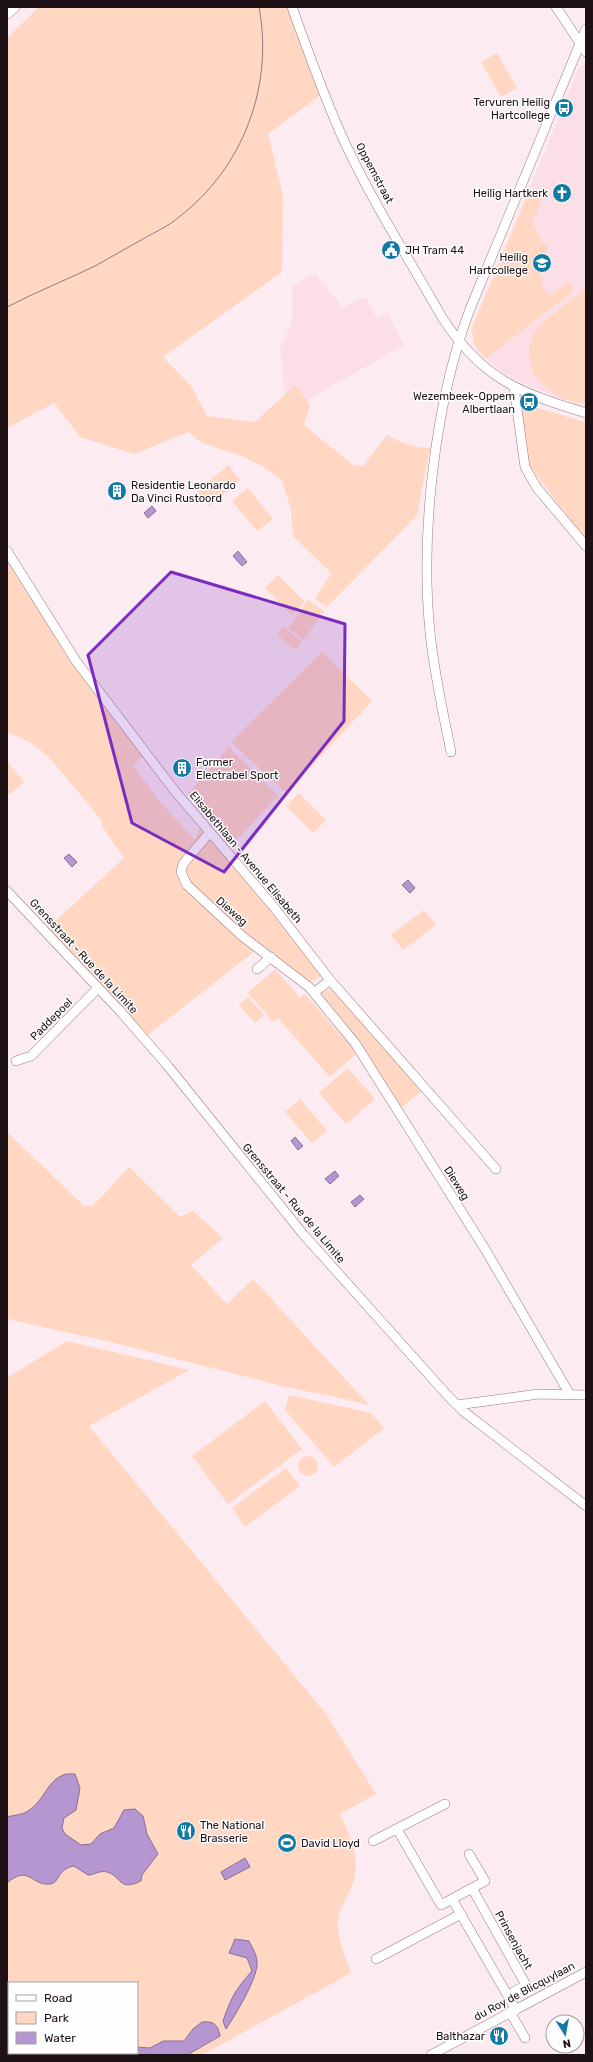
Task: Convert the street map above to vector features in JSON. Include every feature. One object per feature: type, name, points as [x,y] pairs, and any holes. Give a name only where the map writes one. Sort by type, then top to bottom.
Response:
[{"type":"main road","points":[[7,13],[14,7]]},
{"type":"street","name":"Oppemstraat","points":[[292,7],[321,88],[340,133],[423,285],[458,341],[481,365],[498,378],[548,402],[586,413]]},
{"type":"street","points":[[556,7],[586,52]]},
{"type":"street","points":[[451,752],[432,651],[428,603],[427,538],[438,442],[458,341],[586,29]]},
{"type":"street","points":[[514,387],[525,466],[541,494],[586,546]]},
{"type":"street","name":"Elisabethlaan - Avenue Elisabeth","points":[[7,551],[59,638],[88,679],[174,790],[273,906],[330,980],[496,1169]]},
{"type":"street","name":"Dieweg","points":[[210,832],[185,860],[181,870],[184,880],[225,922],[315,992],[363,1054],[484,1249],[569,1393]]},
{"type":"street","name":"Grensstraat - Rue de la Limite","points":[[7,891],[98,988],[166,1065],[303,1234],[457,1405],[586,1506]]},
{"type":"street","points":[[257,969],[271,957]]},
{"type":"street","points":[[315,992],[330,980]]},
{"type":"street","name":"Paddepoel","points":[[16,1061],[31,1056],[98,988]]},
{"type":"street","points":[[457,1405],[512,1397],[569,1393],[586,1395]]},
{"type":"street","points":[[374,1841],[445,1804]]},
{"type":"street","points":[[397,1829],[441,1905],[485,1882],[469,1854]]},
{"type":"street","name":"Prinsenjacht","points":[[472,1888],[526,1985],[508,1995]]},
{"type":"street","points":[[452,1899],[508,1995],[524,2038]]},
{"type":"street","points":[[376,1959],[461,1914]]},
{"type":"street","name":"du Roy de Blicquylaan","points":[[431,2055],[586,1972]]},
{"type":"highlighted area","points":[[171,572],[345,624],[344,721],[224,872],[132,823],[88,655]]},
{"type":"shaded area","name":"Heilig Hartcollege","points":[[586,63],[586,407],[552,396],[502,373],[476,349],[471,331],[579,68]]},
{"type":"shaded area","points":[[316,273],[321,283],[323,282],[331,296],[334,295],[342,308],[366,297],[377,319],[387,313],[404,345],[287,411],[280,349],[292,322],[292,286]]},
{"type":"green space","points":[[39,7],[292,7],[323,93],[268,134],[283,196],[282,272],[163,357],[192,387],[207,416],[255,422],[295,385],[310,404],[304,425],[353,465],[363,466],[387,435],[408,444],[430,448],[417,515],[327,607],[315,599],[331,573],[293,536],[291,509],[282,481],[262,466],[242,456],[202,443],[188,432],[134,454],[80,437],[54,403],[7,428],[7,38]]},
{"type":"green space","points":[[497,53],[517,88],[501,97],[481,62]]},
{"type":"green space","points":[[540,192],[542,198],[532,223],[548,250],[544,256],[533,263],[544,279],[540,283],[549,295],[568,282],[574,291],[485,359],[474,344],[472,327],[526,199]]},
{"type":"green space","points":[[586,289],[586,402],[572,401],[559,397],[548,390],[538,380],[532,369],[529,356],[530,343],[540,325]]},
{"type":"green space","points":[[520,406],[534,407],[586,422],[586,541],[529,465]]},
{"type":"green space","points":[[228,465],[240,480],[209,506],[197,492]]},
{"type":"green space","points":[[248,488],[273,519],[257,531],[232,501]]},
{"type":"green space","points":[[7,560],[103,705],[144,756],[133,765],[159,801],[195,840],[200,827],[270,909],[321,976],[304,985],[256,950],[148,1035],[48,928],[124,858],[101,825],[103,822],[49,757],[28,741],[7,732]]},
{"type":"green space","points":[[278,575],[305,602],[292,615],[265,588]]},
{"type":"green space","points":[[308,600],[324,611],[304,640],[288,628]]},
{"type":"green space","points":[[284,627],[302,642],[296,650],[277,635]]},
{"type":"green space","points":[[322,652],[372,701],[286,793],[231,742]]},
{"type":"green space","points":[[229,747],[278,796],[231,846],[187,795]]},
{"type":"green space","points":[[7,762],[24,782],[9,795],[7,793]]},
{"type":"green space","points":[[299,793],[326,820],[313,833],[286,806]]},
{"type":"green space","points":[[424,910],[436,925],[403,950],[391,935]]},
{"type":"green space","points":[[275,969],[300,998],[305,994],[357,1053],[330,1077],[278,1018],[273,1022],[248,993]]},
{"type":"green space","points":[[331,987],[365,1027],[423,1090],[398,1110],[355,1036],[322,994]]},
{"type":"green space","points":[[248,997],[264,1015],[255,1023],[239,1005]]},
{"type":"green space","points":[[348,1068],[375,1099],[346,1124],[319,1093]]},
{"type":"green space","points":[[300,1099],[327,1131],[312,1143],[285,1112]]},
{"type":"green space","points":[[7,1132],[84,1206],[93,1206],[129,1167],[180,1217],[193,1211],[223,1238],[191,1265],[227,1304],[253,1279],[369,1405],[286,1387],[115,1343],[7,1319]]},
{"type":"green space","points":[[67,1341],[189,1370],[89,1426],[326,1714],[376,1794],[340,1814],[348,1832],[356,1860],[354,1879],[341,1909],[338,1922],[340,1942],[351,1973],[202,2055],[7,2055],[7,1378]]},
{"type":"green space","points":[[289,1395],[371,1413],[384,1428],[334,1467],[285,1410]]},
{"type":"green space","points":[[265,1401],[302,1449],[228,1504],[192,1456]]},
{"type":"green space","points":[[304,1456],[312,1456],[318,1462],[318,1470],[312,1476],[304,1476],[298,1470],[298,1462]]},
{"type":"green space","points":[[286,1468],[300,1486],[245,1527],[232,1508]]},
{"type":"water","points":[[152,506],[156,511],[148,518],[144,513]]},
{"type":"water","points":[[238,551],[247,562],[242,566],[233,556]]},
{"type":"water","points":[[69,854],[77,862],[72,867],[64,858]]},
{"type":"water","points":[[408,880],[415,888],[410,893],[402,885]]},
{"type":"water","points":[[295,1137],[303,1146],[298,1150],[291,1141]]},
{"type":"water","points":[[335,1171],[339,1176],[330,1184],[325,1179]]},
{"type":"water","points":[[360,1195],[364,1199],[355,1207],[351,1202]]},
{"type":"water","points":[[66,1774],[75,1774],[80,1788],[76,1810],[64,1818],[62,1828],[65,1834],[81,1845],[91,1844],[100,1834],[114,1828],[124,1810],[135,1809],[143,1816],[147,1834],[158,1854],[142,1875],[141,1881],[128,1885],[124,1884],[112,1874],[107,1872],[88,1875],[74,1866],[64,1870],[56,1881],[50,1884],[38,1882],[25,1875],[20,1875],[7,1883],[7,1817],[28,1811],[38,1802],[54,1781]]},
{"type":"water","points":[[245,1858],[250,1867],[225,1880],[221,1872]]},
{"type":"water","points":[[235,1939],[249,1941],[256,1955],[257,1964],[250,1988],[226,2029],[223,2021],[231,2000],[237,1989],[252,1971],[247,1958],[229,1953]]},
{"type":"water","points":[[202,2022],[209,2022],[216,2026],[220,2036],[187,2055],[112,2055],[138,2054],[138,2047],[150,2048],[163,2041],[184,2041],[193,2029]]},
{"type":"tram line","points":[[7,307],[95,266],[166,226],[201,197],[221,175],[236,150],[249,123],[257,95],[262,66],[262,37],[259,7]]},
{"type":"place","name":"Tervuren Heilig Hartcollege","points":[[564,108]]},
{"type":"place","name":"Heilig Hartkerk","points":[[562,193]]},
{"type":"place","name":"JH Tram 44","points":[[391,250]]},
{"type":"place","name":"Heilig Hartcollege","points":[[542,263]]},
{"type":"place","name":"Wezembeek-Oppem Albertlaan","points":[[529,402]]},
{"type":"place","name":"Residentie Leonardo Da Vinci Rustoord","points":[[117,491]]},
{"type":"place","name":"Former Electrabel Sport","points":[[182,768]]},
{"type":"place","name":"The National Brasserie","points":[[186,1831]]},
{"type":"place","name":"David Lloyd","points":[[287,1843]]},
{"type":"place","name":"Balthazar","points":[[499,2036]]}]
